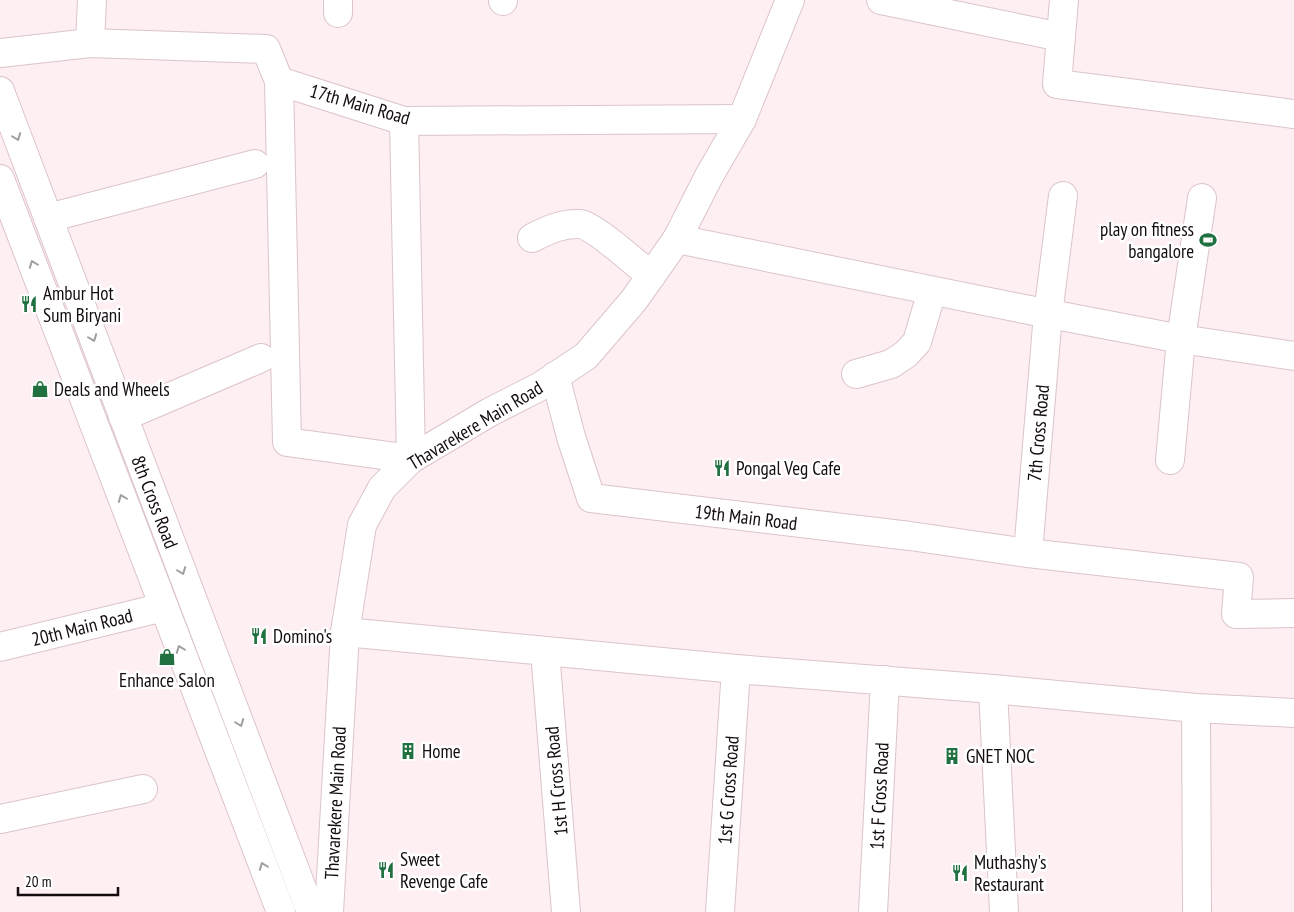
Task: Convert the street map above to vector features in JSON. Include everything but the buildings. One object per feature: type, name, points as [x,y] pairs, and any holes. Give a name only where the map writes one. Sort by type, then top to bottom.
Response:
[{"type":"street","points":[[90,43],[92,0]]},
{"type":"street","name":"Thavarekere Main Road","points":[[329,912],[345,632],[362,525],[382,488],[411,459],[490,412],[540,386],[586,356],[634,300],[677,239],[709,176],[742,119],[790,0]]},
{"type":"street","points":[[881,0],[1061,37]]},
{"type":"street","points":[[1064,0],[1057,84],[1294,114]]},
{"type":"street","points":[[0,53],[90,43],[266,49],[279,81],[287,442],[411,459],[404,120]]},
{"type":"street","name":"17th Main Road","points":[[279,81],[404,120],[742,119]]},
{"type":"street","name":"8th Cross Road","points":[[0,91],[311,912]]},
{"type":"street","points":[[48,218],[255,164]]},
{"type":"street","name":"8th Cross Road","points":[[0,179],[280,912]]},
{"type":"street","name":"7th Cross Road","points":[[1028,553],[1048,314],[1063,196]]},
{"type":"street","points":[[1170,460],[1181,338],[1202,198]]},
{"type":"street","points":[[532,238],[555,226],[582,223],[594,230],[651,276]]},
{"type":"street","points":[[677,239],[1048,314],[1294,356]]},
{"type":"street","points":[[856,374],[891,364],[912,348],[917,342],[932,291]]},
{"type":"street","points":[[123,417],[262,358]]},
{"type":"street","name":"19th Main Road","points":[[555,376],[571,437],[591,498],[910,536],[1028,553]]},
{"type":"street","points":[[1028,553],[1239,577],[1236,614],[1294,613]]},
{"type":"street","name":"20th Main Road","points":[[0,647],[164,607]]},
{"type":"street","points":[[345,632],[736,669],[993,689],[1196,708],[1294,713]]},
{"type":"street","name":"1st H Cross Road","points":[[545,651],[566,912]]},
{"type":"street","name":"1st G Cross Road","points":[[720,912],[736,669]]},
{"type":"street","name":"1st F Cross Road","points":[[873,912],[885,680]]},
{"type":"street","points":[[993,689],[1004,912]]},
{"type":"street","points":[[1196,708],[1197,912]]},
{"type":"street","points":[[0,819],[144,789]]},
{"type":"place","name":"play on fitness bangalore","points":[[1208,240]]},
{"type":"place","name":"Ambur Hot Sum Biryani","points":[[29,304]]},
{"type":"place","name":"Deals and Wheels","points":[[40,389]]},
{"type":"place","name":"Pongal Veg Cafe","points":[[722,468]]},
{"type":"place","name":"Domino's","points":[[259,636]]},
{"type":"place","name":"Enhance Salon","points":[[167,657]]},
{"type":"place","name":"Home","points":[[408,751]]},
{"type":"place","name":"GNET NOC","points":[[952,756]]},
{"type":"place","name":"Sweet Revenge Cafe","points":[[386,870]]},
{"type":"place","name":"Muthashy's Restaurant","points":[[960,873]]}]
